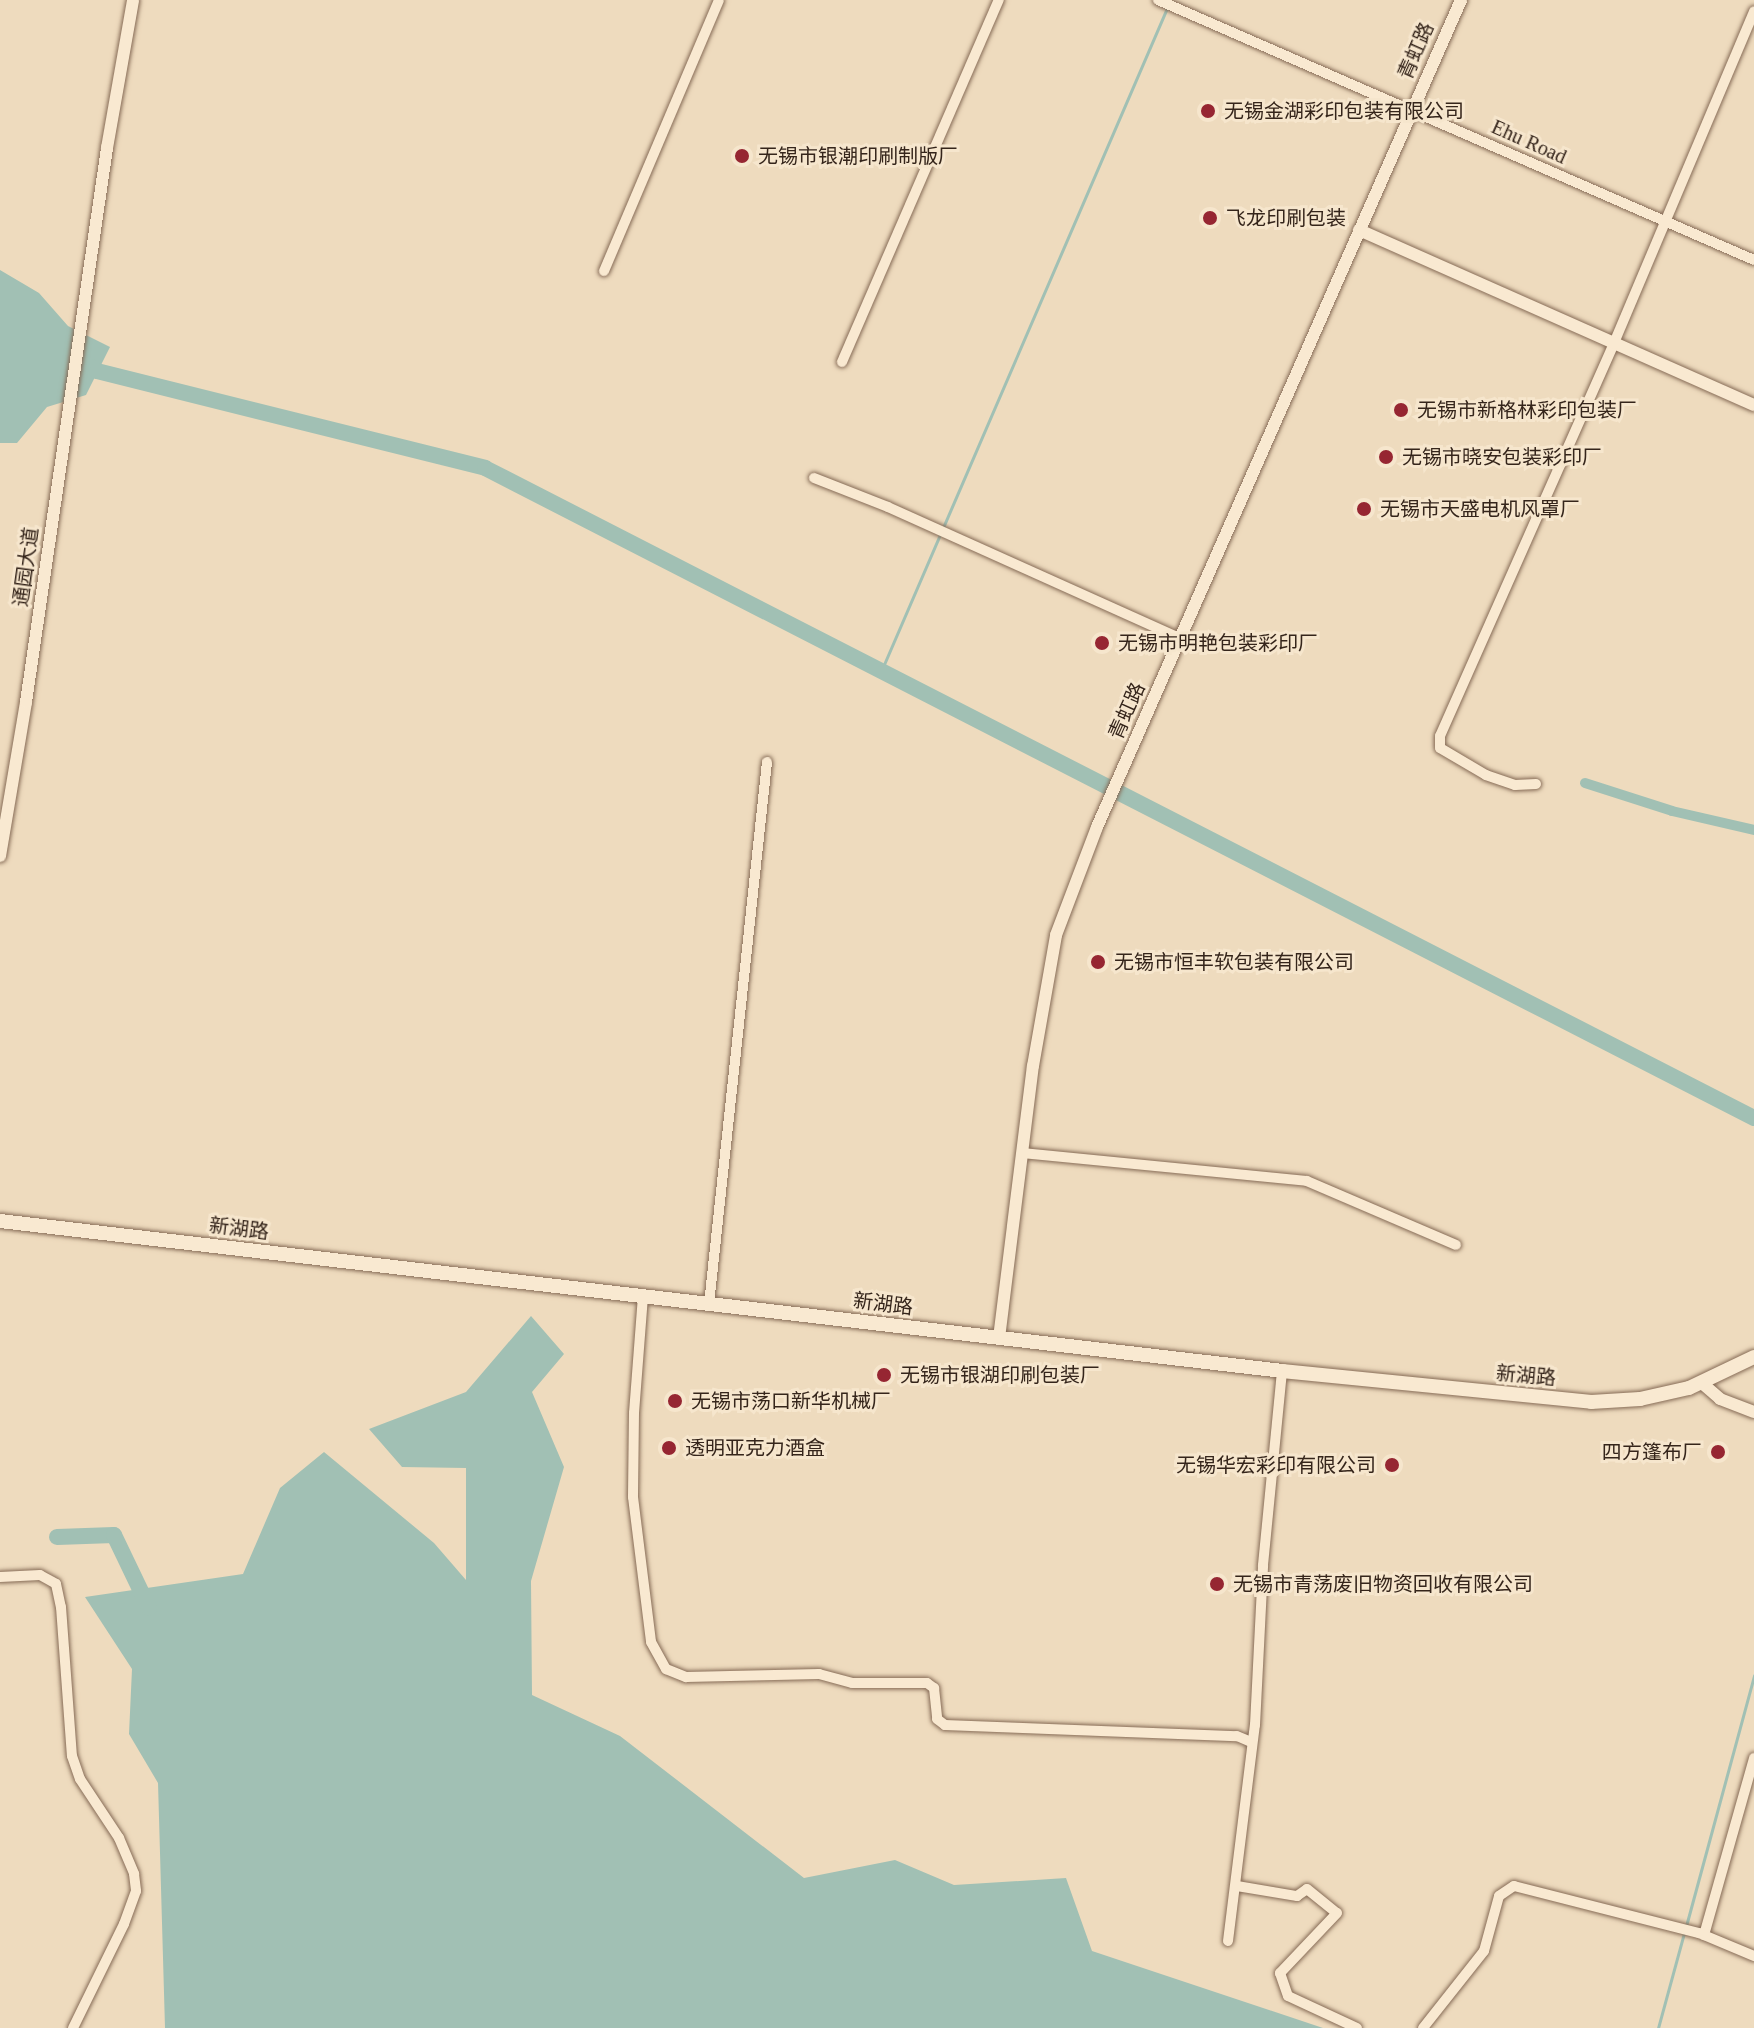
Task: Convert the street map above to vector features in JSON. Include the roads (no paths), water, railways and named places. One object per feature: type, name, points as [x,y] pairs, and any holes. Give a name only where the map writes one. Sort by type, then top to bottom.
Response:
[{"type":"main road","name":"新湖路","points":[[0,1221],[1282,1371],[1591,1402],[1640,1399],[1703,1384],[1754,1357]]},
{"type":"street","name":"通园大道","points":[[0,856],[107,148],[133,0]]},
{"type":"street","points":[[604,271],[719,0]]},
{"type":"street","points":[[842,362],[999,0]]},
{"type":"street","name":"Ehu Road","points":[[1158,0],[1754,260]]},
{"type":"street","name":"青虹路","points":[[999,1338],[1022,1153],[1056,935],[1101,820],[1461,0]]},
{"type":"street","points":[[1536,784],[1515,785],[1486,775],[1440,748],[1440,736],[1614,343],[1754,11]]},
{"type":"street","points":[[1359,230],[1754,405]]},
{"type":"street","points":[[814,478],[935,528],[1180,638]]},
{"type":"street","points":[[709,1304],[767,762]]},
{"type":"street","points":[[1022,1153],[1307,1181],[1456,1245]]},
{"type":"street","points":[[643,1296],[634,1413],[633,1497],[651,1642],[666,1669],[686,1677],[819,1674],[852,1683],[927,1683],[934,1688],[937,1719],[945,1725],[1237,1736],[1251,1742]]},
{"type":"street","points":[[1228,1941],[1255,1725],[1263,1565],[1282,1371]]},
{"type":"street","points":[[1703,1384],[1720,1399],[1754,1412]]},
{"type":"street","points":[[0,1577],[40,1575],[56,1584],[61,1607],[64,1691],[72,1756],[80,1779],[119,1838],[134,1874],[136,1891],[124,1924],[73,2028]]},
{"type":"street","points":[[1702,1934],[1754,1758]]},
{"type":"street","points":[[1741,1809],[1754,1813]]},
{"type":"street","points":[[1237,1886],[1297,1896],[1307,1889],[1337,1913],[1280,1973],[1288,1996],[1357,2028]]},
{"type":"street","points":[[1423,2028],[1484,1951],[1499,1896],[1514,1886],[1702,1934],[1754,1956]]},
{"type":"waterway","points":[[882,669],[1167,8]]},
{"type":"waterway","points":[[80,361],[97,371],[485,468],[1754,1118]]},
{"type":"waterway","points":[[1585,783],[1672,811],[1754,830]]},
{"type":"waterway","points":[[57,1537],[114,1535],[149,1608]]},
{"type":"waterway","points":[[1686,1926],[1754,1675]]},
{"type":"waterway","points":[[1658,2028],[1684,1933]]},
{"type":"place","name":"无锡金湖彩印包装有限公司","points":[[1208,111]]},
{"type":"place","name":"无锡市银潮印刷制版厂","points":[[742,156]]},
{"type":"place","name":"飞龙印刷包装","points":[[1210,218]]},
{"type":"place","name":"无锡市新格林彩印包装厂","points":[[1401,410]]},
{"type":"place","name":"无锡市晓安包装彩印厂","points":[[1386,457]]},
{"type":"place","name":"无锡市天盛电机风罩厂","points":[[1364,509]]},
{"type":"place","name":"无锡市明艳包装彩印厂","points":[[1102,643]]},
{"type":"place","name":"无锡市恒丰软包装有限公司","points":[[1098,962]]},
{"type":"place","name":"无锡市银湖印刷包装厂","points":[[884,1375]]},
{"type":"place","name":"无锡市荡口新华机械厂","points":[[675,1401]]},
{"type":"place","name":"透明亚克力酒盒","points":[[669,1448]]},
{"type":"place","name":"四方篷布厂","points":[[1718,1452]]},
{"type":"place","name":"无锡华宏彩印有限公司","points":[[1392,1465]]},
{"type":"place","name":"无锡市青荡废旧物资回收有限公司","points":[[1217,1584]]}]
